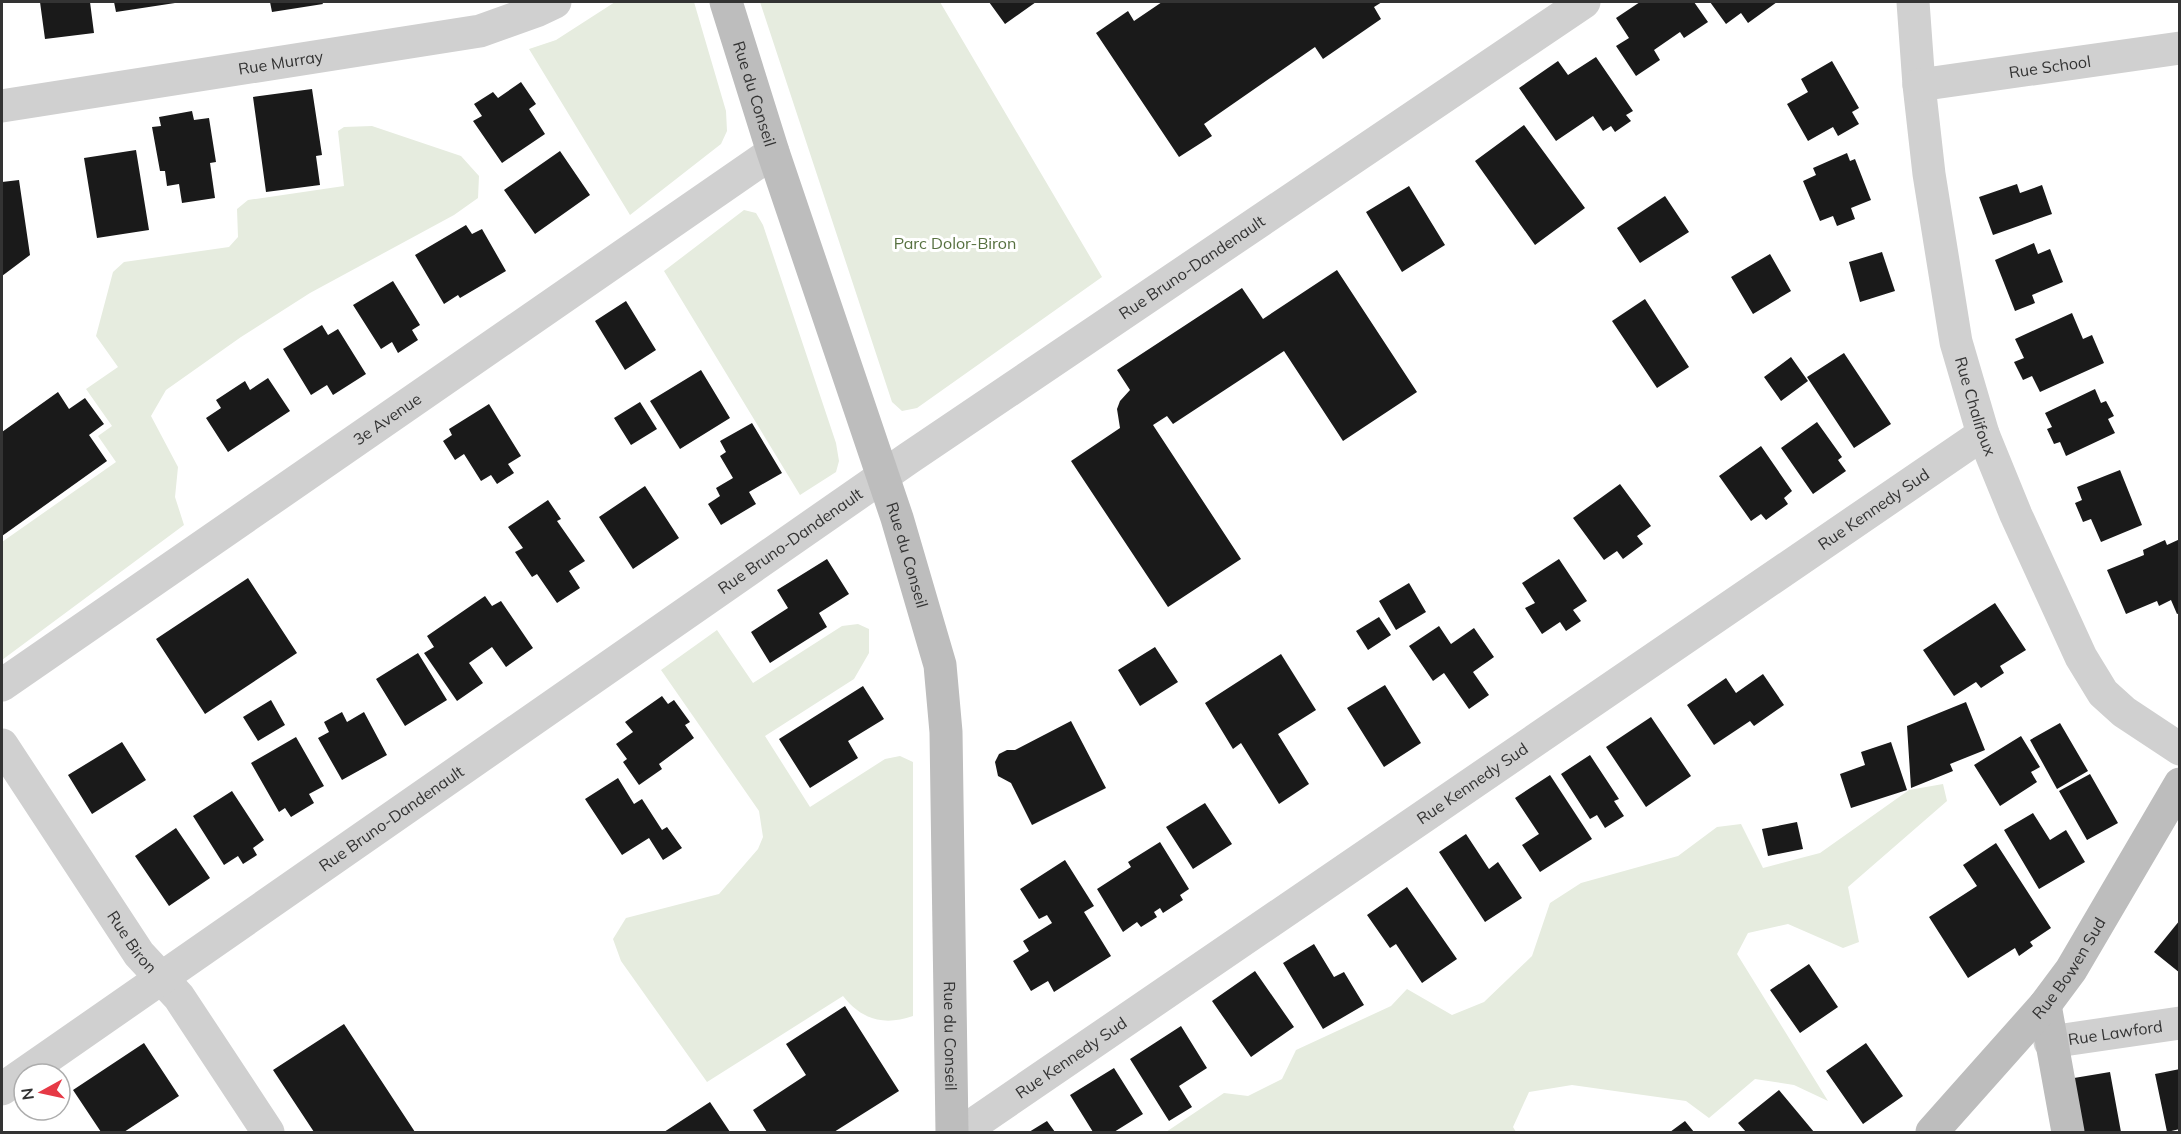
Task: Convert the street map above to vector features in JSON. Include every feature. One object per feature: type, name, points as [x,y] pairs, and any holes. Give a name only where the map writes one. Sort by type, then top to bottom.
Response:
[{"type":"street","name":"Rue Murray","points":[[2,106],[480,31],[555,2]]},
{"type":"street","name":"Rue du Conseil","points":[[726,2],[883,476],[929,622],[940,665],[945,699],[952,1132]]},
{"type":"street","name":"Rue Bruno-Dandenault","points":[[2,1089],[883,476],[1584,2]]},
{"type":"street","name":"Rue Chalifoux","points":[[1913,2],[1929,174],[1956,342],[1983,434],[2025,535],[2081,657],[2103,693],[2124,712],[2180,749]]},
{"type":"street","name":"Rue School","points":[[1919,85],[2180,48]]},
{"type":"street","name":"3e Avenue","points":[[2,685],[774,152]]},
{"type":"street","name":"Rue Kennedy Sud","points":[[962,1132],[1983,434]]},
{"type":"street","name":"Rue Biron","points":[[2,745],[139,954],[179,997],[268,1132]]},
{"type":"street","name":"Rue Bowen Sud","points":[[1932,1132],[2045,1005],[2071,970],[2180,784]]},
{"type":"street","points":[[2045,1005],[2068,1132]]},
{"type":"street","name":"Rue Lawford","points":[[2050,1042],[2180,1023]]},
{"type":"green space","points":[[615,2],[694,2],[726,111],[727,131],[721,144],[630,215],[529,49],[556,40]]},
{"type":"green space","name":"Parc Dolor-Biron","points":[[760,2],[940,2],[1102,277],[917,408],[902,411],[892,402]]},
{"type":"green space","points":[[372,126],[461,156],[479,176],[478,198],[454,215],[310,293],[241,337],[166,390],[151,416],[178,467],[175,497],[184,525],[2,660],[2,542],[116,462],[98,436],[112,426],[86,389],[118,367],[96,336],[113,272],[124,262],[229,247],[238,237],[237,209],[248,200],[344,186],[338,131],[344,127]]},
{"type":"green space","points":[[744,210],[756,213],[763,225],[836,443],[839,461],[836,472],[800,495],[664,271]]},
{"type":"green space","points":[[858,624],[869,629],[869,653],[854,679],[765,736],[810,807],[885,759],[900,756],[913,762],[913,1016],[892,1020],[874,1019],[858,1011],[843,996],[707,1082],[621,961],[613,939],[626,918],[719,894],[758,849],[763,837],[759,811],[661,670],[717,630],[753,683],[842,626]]},
{"type":"green space","points":[[1943,784],[1947,801],[1848,887],[1859,942],[1843,948],[1788,924],[1748,933],[1737,954],[1828,1101],[1794,1085],[1755,1079],[1709,1118],[1686,1101],[1572,1085],[1529,1092],[1513,1127],[1516,1132],[1166,1132],[1224,1093],[1248,1096],[1282,1079],[1296,1050],[1391,1006],[1407,989],[1452,1015],[1484,1002],[1532,956],[1550,903],[1581,883],[1678,856],[1717,827],[1741,824],[1763,868],[1820,853],[1909,790]]},
{"type":"building","points":[[40,2],[90,2],[94,33],[45,39]]},
{"type":"building","points":[[114,2],[175,2],[175,3],[116,12]]},
{"type":"building","points":[[270,2],[322,2],[323,4],[272,12]]},
{"type":"building","points":[[989,2],[1036,2],[1005,24]]},
{"type":"building","points":[[1162,2],[1382,2],[1374,7],[1381,19],[1323,59],[1315,47],[1204,124],[1212,136],[1179,157],[1096,33],[1128,11],[1134,21]]},
{"type":"building","points":[[1640,2],[1694,2],[1708,22],[1684,38],[1680,32],[1654,50],[1660,60],[1636,76],[1616,46],[1629,38],[1616,18]]},
{"type":"building","points":[[1710,2],[1777,2],[1748,23],[1741,13],[1726,24]]},
{"type":"building","points":[[1596,57],[1633,111],[1626,115],[1631,121],[1615,132],[1611,126],[1603,131],[1593,116],[1556,141],[1519,88],[1558,61],[1568,75]]},
{"type":"building","points":[[1832,61],[1859,108],[1852,112],[1859,124],[1838,136],[1833,127],[1808,141],[1787,104],[1808,92],[1801,79]]},
{"type":"building","points":[[521,82],[536,104],[529,109],[545,134],[502,163],[473,121],[482,116],[474,104],[493,92],[498,98]]},
{"type":"building","points":[[312,89],[322,155],[316,156],[320,185],[266,192],[253,97]]},
{"type":"building","points":[[192,111],[194,120],[209,118],[216,162],[210,163],[215,198],[182,203],[179,184],[167,186],[165,171],[160,171],[152,127],[161,126],[159,117]]},
{"type":"building","points":[[1524,125],[1585,208],[1535,245],[1475,161]]},
{"type":"building","points":[[136,150],[149,230],[97,238],[84,158]]},
{"type":"building","points":[[560,151],[590,195],[535,234],[504,190]]},
{"type":"building","points":[[1847,153],[1850,161],[1855,159],[1871,200],[1851,208],[1855,219],[1837,226],[1833,216],[1820,221],[1803,181],[1816,175],[1813,168]]},
{"type":"building","points":[[19,180],[30,255],[2,276],[2,182]]},
{"type":"building","points":[[2017,184],[2020,193],[2042,185],[2052,214],[1993,235],[1979,197]]},
{"type":"building","points":[[1409,186],[1445,245],[1402,272],[1366,212]]},
{"type":"building","points":[[1665,196],[1689,232],[1640,263],[1617,228]]},
{"type":"building","points":[[466,225],[472,234],[482,229],[506,271],[460,298],[458,295],[444,304],[415,255]]},
{"type":"building","points":[[2034,243],[2038,254],[2050,249],[2063,282],[2032,295],[2035,303],[2015,311],[1995,260]]},
{"type":"building","points":[[1882,252],[1895,291],[1860,302],[1849,262]]},
{"type":"building","points":[[1770,254],[1791,291],[1753,314],[1731,277]]},
{"type":"building","points":[[1337,270],[1417,392],[1343,441],[1284,351],[1173,424],[1167,416],[1153,425],[1241,559],[1168,607],[1071,461],[1120,428],[1117,409],[1120,401],[1130,390],[1117,370],[1242,288],[1263,319]]},
{"type":"building","points":[[393,281],[420,325],[412,330],[418,340],[398,353],[392,342],[381,349],[353,305]]},
{"type":"building","points":[[1645,299],[1689,367],[1657,388],[1612,321]]},
{"type":"building","points":[[626,301],[656,350],[625,370],[595,321]]},
{"type":"building","points":[[2072,313],[2083,339],[2092,335],[2104,363],[2040,392],[2032,376],[2023,380],[2014,362],[2024,358],[2015,339]]},
{"type":"building","points":[[322,325],[328,335],[338,329],[366,374],[333,395],[327,385],[311,395],[283,349]]},
{"type":"building","points":[[1844,353],[1891,424],[1854,448],[1807,377]]},
{"type":"building","points":[[1791,357],[1808,381],[1781,401],[1764,377]]},
{"type":"building","points":[[701,370],[730,418],[680,449],[650,401]]},
{"type":"building","points":[[268,378],[290,411],[228,452],[206,418],[221,408],[216,400],[245,381],[250,390]]},
{"type":"building","points":[[2095,389],[2101,403],[2106,401],[2114,416],[2108,419],[2115,433],[2066,456],[2060,442],[2054,444],[2047,429],[2052,427],[2045,413]]},
{"type":"building","points":[[58,392],[69,409],[85,398],[104,424],[89,435],[107,461],[2,536],[2,432]]},
{"type":"building","points":[[640,402],[657,429],[631,445],[614,418]]},
{"type":"building","points":[[489,404],[521,456],[508,464],[514,473],[497,484],[491,475],[481,481],[464,454],[455,460],[443,441],[452,435],[449,429]]},
{"type":"building","points":[[1817,422],[1842,457],[1838,460],[1846,471],[1813,494],[1781,448]]},
{"type":"building","points":[[752,423],[782,473],[749,492],[756,504],[721,525],[708,504],[720,496],[716,488],[733,478],[720,456],[726,452],[720,441]]},
{"type":"building","points":[[1761,446],[1792,491],[1784,498],[1788,504],[1766,520],[1761,514],[1751,521],[1719,476]]},
{"type":"building","points":[[2120,470],[2142,525],[2101,542],[2091,519],[2083,522],[2075,503],[2082,500],[2077,487]]},
{"type":"building","points":[[1620,484],[1651,526],[1637,536],[1643,544],[1623,559],[1617,551],[1604,560],[1573,518]]},
{"type":"building","points":[[645,486],[679,538],[633,569],[599,517]]},
{"type":"building","points":[[548,500],[561,519],[557,521],[585,561],[569,571],[580,588],[557,603],[537,574],[532,577],[515,552],[523,548],[508,527]]},
{"type":"building","points":[[2180,539],[2180,613],[2177,614],[2171,600],[2159,606],[2157,601],[2126,614],[2107,570],[2144,555],[2143,550],[2165,540],[2167,545]]},
{"type":"building","points":[[827,559],[849,594],[819,613],[827,627],[770,663],[751,632],[788,608],[777,590]]},
{"type":"building","points":[[1559,559],[1587,601],[1573,610],[1581,621],[1566,631],[1560,622],[1542,634],[1525,608],[1535,603],[1522,583]]},
{"type":"building","points":[[248,578],[297,653],[205,714],[156,639]]},
{"type":"building","points":[[1409,583],[1426,612],[1396,630],[1379,601]]},
{"type":"building","points":[[485,596],[492,606],[501,601],[533,648],[506,667],[492,647],[469,663],[483,683],[457,701],[424,653],[434,647],[427,636]]},
{"type":"building","points":[[1995,603],[2026,650],[2000,666],[2004,673],[1981,688],[1976,682],[1954,696],[1923,650]]},
{"type":"building","points":[[1379,617],[1391,635],[1368,650],[1356,631]]},
{"type":"building","points":[[1439,626],[1451,644],[1474,628],[1494,657],[1473,672],[1489,695],[1469,709],[1444,673],[1433,681],[1409,646]]},
{"type":"building","points":[[1155,647],[1178,682],[1140,706],[1118,670]]},
{"type":"building","points":[[418,653],[447,700],[405,726],[376,679]]},
{"type":"building","points":[[1281,654],[1316,710],[1278,734],[1309,784],[1279,804],[1241,743],[1233,749],[1205,703]]},
{"type":"building","points":[[1763,674],[1784,705],[1754,726],[1750,721],[1714,745],[1687,705],[1726,678],[1736,693]]},
{"type":"building","points":[[1385,685],[1421,743],[1384,767],[1347,708]]},
{"type":"building","points":[[863,686],[884,719],[848,741],[858,758],[810,788],[779,739]]},
{"type":"building","points":[[662,696],[668,704],[674,700],[690,722],[685,725],[694,738],[659,764],[662,769],[639,785],[623,762],[627,759],[616,744],[633,732],[625,722]]},
{"type":"building","points":[[271,700],[285,725],[258,741],[243,717]]},
{"type":"building","points":[[1966,702],[1985,750],[1950,764],[1953,771],[1911,788],[1907,726]]},
{"type":"building","points":[[342,712],[347,722],[364,712],[387,755],[342,780],[318,738],[329,732],[324,722]]},
{"type":"building","points":[[1651,717],[1691,776],[1646,807],[1606,747]]},
{"type":"building","points":[[1071,721],[1106,788],[1032,825],[1011,783],[998,776],[995,762],[999,754],[1007,750],[1015,750]]},
{"type":"building","points":[[2060,723],[2088,771],[2057,789],[2030,740]]},
{"type":"building","points":[[2021,736],[2040,767],[2031,772],[2037,782],[2000,806],[1974,765]]},
{"type":"building","points":[[296,737],[324,786],[309,794],[314,803],[291,817],[285,808],[279,812],[251,763]]},
{"type":"building","points":[[122,742],[146,780],[92,814],[68,775]]},
{"type":"building","points":[[1891,742],[1907,790],[1851,808],[1840,774],[1865,765],[1861,752]]},
{"type":"building","points":[[1590,755],[1619,799],[1614,801],[1624,816],[1605,828],[1597,815],[1590,819],[1561,774]]},
{"type":"building","points":[[2090,774],[2118,823],[2087,840],[2059,791]]},
{"type":"building","points":[[1550,775],[1592,839],[1540,872],[1522,845],[1539,834],[1515,798]]},
{"type":"building","points":[[618,778],[634,804],[642,799],[662,830],[667,827],[682,848],[663,860],[649,838],[622,855],[585,799]]},
{"type":"building","points":[[232,791],[264,840],[253,848],[257,855],[243,864],[238,856],[224,865],[193,816]]},
{"type":"building","points":[[1205,803],[1232,844],[1193,869],[1166,827]]},
{"type":"building","points":[[2033,813],[2050,840],[2066,830],[2085,862],[2039,889],[2004,830]]},
{"type":"building","points":[[1797,822],[1803,849],[1768,856],[1762,829]]},
{"type":"building","points":[[176,828],[210,878],[169,906],[135,856]]},
{"type":"building","points":[[1466,834],[1489,869],[1498,862],[1522,898],[1485,922],[1439,852]]},
{"type":"building","points":[[1160,842],[1189,889],[1180,895],[1183,900],[1163,913],[1160,908],[1154,912],[1157,917],[1141,927],[1137,922],[1123,932],[1097,889],[1131,867],[1128,862]]},
{"type":"building","points":[[1996,843],[2051,928],[2030,942],[2033,946],[2019,956],[2015,948],[1968,978],[1929,917],[1977,886],[1963,865]]},
{"type":"building","points":[[1065,860],[1094,906],[1084,912],[1111,956],[1054,992],[1048,981],[1031,991],[1013,961],[1029,951],[1023,941],[1052,923],[1047,915],[1039,919],[1020,889]]},
{"type":"building","points":[[1407,887],[1457,959],[1422,983],[1396,944],[1390,948],[1367,915]]},
{"type":"building","points":[[2180,920],[2180,973],[2154,952]]},
{"type":"building","points":[[1314,944],[1334,977],[1344,972],[1364,1005],[1323,1029],[1283,963]]},
{"type":"building","points":[[1809,964],[1838,1007],[1800,1033],[1770,990]]},
{"type":"building","points":[[1255,971],[1294,1027],[1251,1057],[1212,1001]]},
{"type":"building","points":[[845,1006],[899,1091],[834,1132],[767,1132],[753,1110],[806,1075],[786,1044]]},
{"type":"building","points":[[344,1024],[415,1132],[314,1132],[273,1070]]},
{"type":"building","points":[[1181,1026],[1207,1068],[1179,1086],[1192,1107],[1169,1121],[1130,1059]]},
{"type":"building","points":[[144,1043],[179,1096],[124,1132],[101,1132],[73,1090]]},
{"type":"building","points":[[1866,1043],[1903,1096],[1863,1124],[1826,1071]]},
{"type":"building","points":[[1114,1068],[1143,1114],[1114,1132],[1093,1132],[1070,1095]]},
{"type":"building","points":[[2180,1069],[2180,1129],[2167,1132],[2155,1074]]},
{"type":"building","points":[[2110,1072],[2121,1132],[2071,1132],[2062,1080]]},
{"type":"building","points":[[1779,1090],[1814,1132],[1746,1132],[1738,1123]]},
{"type":"building","points":[[710,1102],[730,1132],[664,1132]]},
{"type":"building","points":[[1047,1121],[1055,1132],[1029,1132]]},
{"type":"building","points":[[1685,1121],[1694,1132],[1670,1132]]}]
